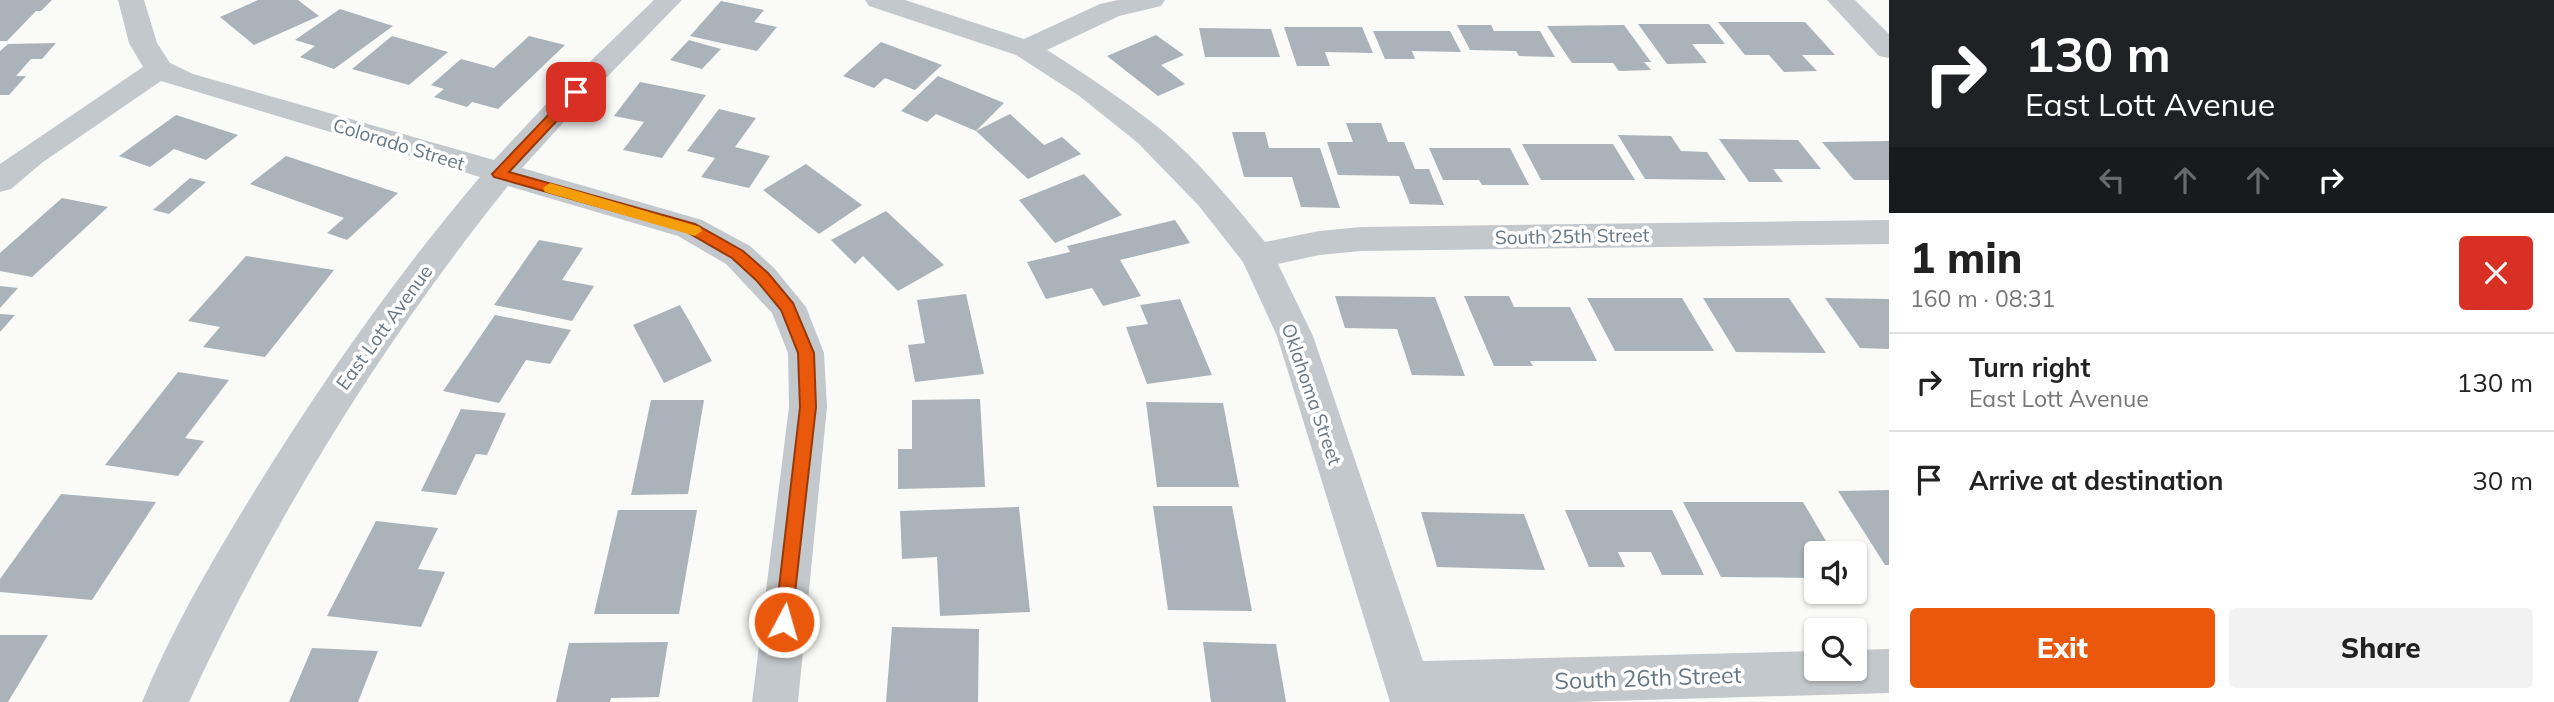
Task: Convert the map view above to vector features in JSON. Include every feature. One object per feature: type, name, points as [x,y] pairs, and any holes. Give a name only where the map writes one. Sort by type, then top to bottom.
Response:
[{"type":"street","points":[[0,181],[32,155],[159,68],[143,43],[131,0]]},
{"type":"street","name":"East Lott Avenue","points":[[165,702],[226,579],[344,379],[499,174],[539,129],[669,0]]},
{"type":"street","name":"Oklahoma Street","points":[[878,0],[1027,49],[1088,89],[1149,136],[1210,198],[1256,256],[1295,336],[1410,693]]},
{"type":"street","points":[[1027,49],[1110,10],[1152,0]]},
{"type":"street","points":[[1840,0],[1889,50]]},
{"type":"street","name":"Colorado Street","points":[[159,68],[183,80],[690,228],[737,255],[762,277],[788,307],[806,353],[808,407],[775,702]]},
{"type":"street","name":"South 25th Street","points":[[1256,256],[1318,243],[1361,239],[1889,232]]},
{"type":"street","name":"South 26th Street","points":[[1410,693],[1889,671]]},
{"type":"building","points":[[0,0],[52,0],[41,11],[36,11],[7,41],[0,41]]},
{"type":"building","points":[[258,0],[298,0],[319,16],[254,45],[220,17]]},
{"type":"building","points":[[721,1],[764,10],[754,22],[777,27],[757,51],[690,36]]},
{"type":"building","points":[[340,9],[393,26],[334,69],[300,57],[315,46],[295,40]]},
{"type":"building","points":[[1718,22],[1805,22],[1835,55],[1802,55],[1817,71],[1784,72],[1769,55],[1745,55]]},
{"type":"building","points":[[1638,24],[1709,24],[1725,44],[1692,44],[1707,63],[1667,64]]},
{"type":"building","points":[[1457,25],[1491,25],[1494,31],[1540,31],[1555,57],[1519,56],[1516,51],[1470,50]]},
{"type":"building","points":[[1624,25],[1651,62],[1644,62],[1651,70],[1619,71],[1613,63],[1572,63],[1547,26]]},
{"type":"building","points":[[1284,27],[1362,27],[1373,53],[1325,52],[1330,66],[1297,66]]},
{"type":"building","points":[[1199,28],[1271,29],[1280,57],[1205,57]]},
{"type":"building","points":[[1373,31],[1450,31],[1461,52],[1412,51],[1415,59],[1385,59]]},
{"type":"building","points":[[1156,35],[1184,55],[1161,65],[1185,84],[1158,96],[1107,56]]},
{"type":"building","points":[[392,36],[448,52],[409,85],[352,69]]},
{"type":"building","points":[[529,36],[565,45],[498,109],[472,102],[467,107],[434,97],[444,89],[431,85],[461,59],[494,68]]},
{"type":"building","points":[[689,40],[721,49],[702,69],[670,60]]},
{"type":"building","points":[[881,42],[942,65],[915,90],[885,78],[874,88],[843,76]]},
{"type":"building","points":[[56,43],[42,59],[31,59],[16,76],[26,76],[9,95],[0,95],[0,51],[8,44]]},
{"type":"building","points":[[938,76],[1004,103],[976,131],[936,114],[927,122],[901,111]]},
{"type":"building","points":[[640,82],[706,95],[662,158],[623,150],[644,122],[614,116]]},
{"type":"building","points":[[719,109],[756,118],[735,147],[770,156],[749,188],[701,177],[715,158],[687,151]]},
{"type":"building","points":[[1010,114],[1044,145],[1062,137],[1081,154],[1028,179],[976,131]]},
{"type":"building","points":[[176,115],[238,135],[206,160],[174,149],[150,167],[119,156]]},
{"type":"building","points":[[1346,123],[1381,123],[1388,142],[1404,142],[1415,169],[1429,169],[1444,205],[1410,204],[1399,176],[1338,175],[1327,142],[1353,142]]},
{"type":"building","points":[[1232,132],[1265,132],[1269,148],[1320,148],[1340,208],[1301,207],[1292,177],[1244,177]]},
{"type":"building","points":[[1618,135],[1671,136],[1681,151],[1707,152],[1726,180],[1645,179]]},
{"type":"building","points":[[1719,139],[1798,140],[1821,169],[1773,169],[1783,182],[1749,182]]},
{"type":"building","points":[[1889,141],[1889,180],[1854,180],[1822,142]]},
{"type":"building","points":[[1522,144],[1613,144],[1635,180],[1541,180]]},
{"type":"building","points":[[1429,148],[1510,148],[1529,185],[1482,185],[1479,180],[1443,180]]},
{"type":"building","points":[[286,156],[398,193],[347,240],[327,233],[344,218],[250,184]]},
{"type":"building","points":[[806,164],[862,205],[819,234],[763,190]]},
{"type":"building","points":[[1084,174],[1122,215],[1055,243],[1019,200]]},
{"type":"building","points":[[190,178],[206,182],[169,214],[153,210]]},
{"type":"building","points":[[62,198],[108,207],[32,277],[0,271],[0,253]]},
{"type":"building","points":[[886,211],[944,265],[898,291],[863,256],[855,264],[831,240]]},
{"type":"building","points":[[1175,220],[1190,243],[1120,260],[1141,296],[1103,306],[1092,288],[1046,299],[1027,262],[1070,252],[1067,246]]},
{"type":"building","points":[[539,240],[583,248],[562,280],[594,286],[572,321],[494,305]]},
{"type":"building","points":[[246,256],[334,270],[265,357],[203,347],[220,327],[188,321]]},
{"type":"building","points":[[0,286],[18,288],[0,308]]},
{"type":"building","points":[[966,294],[984,374],[915,382],[908,345],[925,343],[917,300]]},
{"type":"building","points":[[1335,296],[1435,297],[1465,376],[1412,375],[1397,329],[1345,328]]},
{"type":"building","points":[[1464,296],[1509,296],[1514,307],[1570,307],[1597,361],[1530,361],[1533,366],[1494,366]]},
{"type":"building","points":[[1587,298],[1682,298],[1714,351],[1615,351]]},
{"type":"building","points":[[1703,298],[1789,298],[1826,353],[1736,352]]},
{"type":"building","points":[[1825,298],[1889,299],[1889,349],[1860,348]]},
{"type":"building","points":[[1180,299],[1212,375],[1147,384],[1126,327],[1148,324],[1140,305]]},
{"type":"building","points":[[680,305],[712,361],[664,383],[633,325]]},
{"type":"building","points":[[0,314],[15,315],[0,332]]},
{"type":"building","points":[[495,315],[571,330],[550,364],[526,360],[499,403],[443,391]]},
{"type":"building","points":[[178,372],[229,380],[185,438],[204,441],[178,476],[105,465]]},
{"type":"building","points":[[980,399],[985,487],[898,489],[898,449],[912,449],[912,400]]},
{"type":"building","points":[[651,400],[704,400],[688,494],[631,495]]},
{"type":"building","points":[[1146,402],[1223,403],[1239,487],[1157,487]]},
{"type":"building","points":[[461,409],[506,413],[487,455],[476,454],[456,495],[421,491]]},
{"type":"building","points":[[1889,490],[1889,565],[1885,565],[1838,491]]},
{"type":"building","points":[[61,494],[156,502],[92,600],[0,592],[0,579]]},
{"type":"building","points":[[1683,502],[1803,502],[1826,541],[1804,541],[1804,578],[1721,577]]},
{"type":"building","points":[[1153,506],[1232,506],[1252,611],[1168,610]]},
{"type":"building","points":[[1019,507],[1030,612],[940,616],[937,557],[902,559],[900,511]]},
{"type":"building","points":[[618,510],[697,510],[679,614],[594,614]]},
{"type":"building","points":[[1565,510],[1672,510],[1704,575],[1662,575],[1651,552],[1618,552],[1625,567],[1589,567]]},
{"type":"building","points":[[1421,512],[1524,514],[1545,570],[1437,567]]},
{"type":"building","points":[[376,521],[438,528],[418,569],[445,572],[421,627],[327,616]]},
{"type":"building","points":[[892,627],[979,629],[978,702],[886,702]]},
{"type":"building","points":[[0,635],[48,635],[8,702],[0,702]]},
{"type":"building","points":[[668,642],[659,697],[611,698],[610,702],[556,702],[569,643]]},
{"type":"building","points":[[1203,642],[1276,644],[1286,702],[1211,702]]},
{"type":"building","points":[[312,648],[378,651],[358,702],[289,702]]},
{"type":"slow traffic","points":[[550,188],[695,231]]},
{"type":"route","points":[[576,92],[499,174],[690,228],[737,255],[762,277],[788,307],[806,353],[808,407],[784,622]]}]
